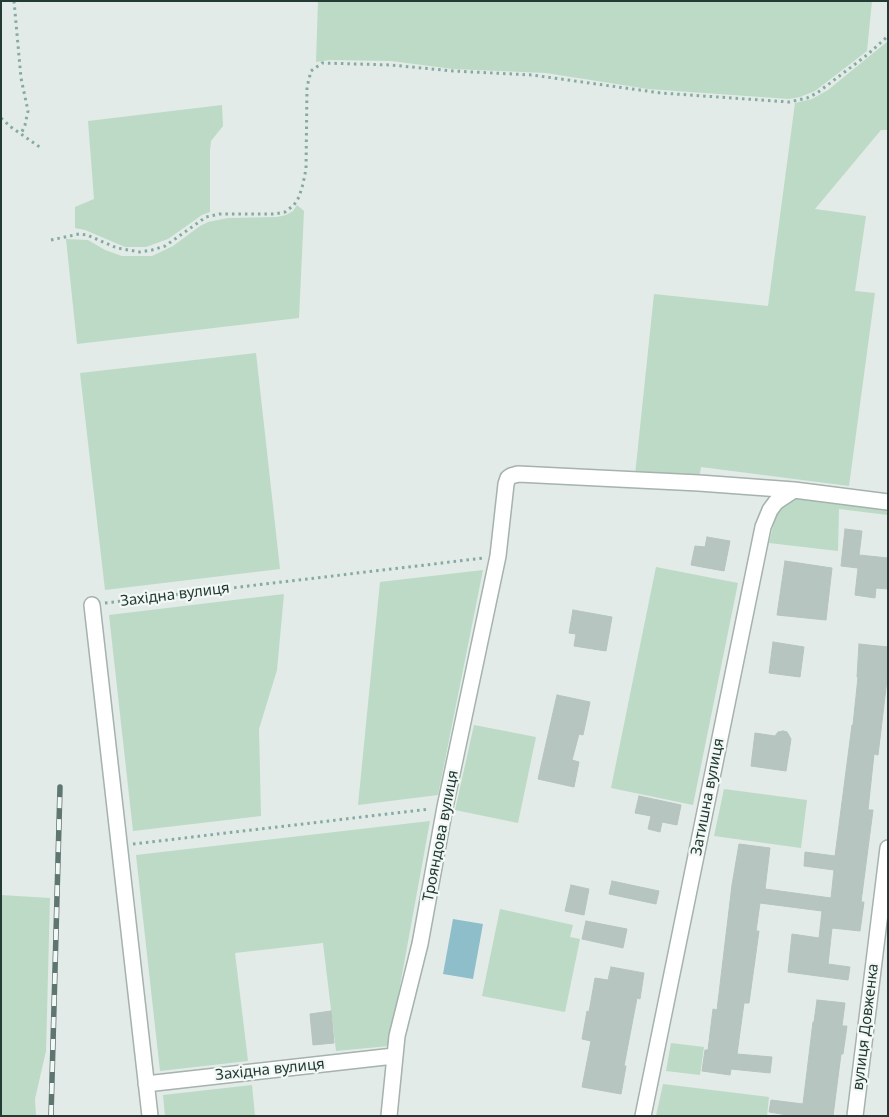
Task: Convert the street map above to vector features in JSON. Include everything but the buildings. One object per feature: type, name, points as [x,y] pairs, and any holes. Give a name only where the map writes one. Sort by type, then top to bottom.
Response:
[{"type":"street","name":"Трояндова вулиця","points":[[389,1116],[394,1056],[400,1017],[420,944],[445,807],[498,556],[506,484],[511,476],[518,474],[794,490],[888,502]]},
{"type":"street","name":"Затишна вулиця","points":[[643,1116],[763,527],[770,510],[776,502],[794,490]]},
{"type":"street","points":[[92,605],[150,1116]]},
{"type":"street","name":"вулиця Довженка","points":[[855,1116],[888,848]]},
{"type":"street","name":"Західна вулиця","points":[[146,1084],[394,1056]]},
{"type":"path","points":[[14,1],[21,78],[28,111],[25,125],[20,134]]},
{"type":"path","points":[[51,240],[79,234],[88,235],[117,248],[146,251],[165,246],[206,217],[219,214],[275,214],[285,212],[294,205],[303,184],[306,162],[307,87],[311,71],[322,63],[391,65],[461,72],[532,76],[661,94],[789,102],[807,98],[817,93],[867,55],[888,36]]},
{"type":"path","points":[[1,118],[10,127],[41,148]]},
{"type":"path","name":"Західна вулиця","points":[[92,605],[498,556]]},
{"type":"path","points":[[120,845],[445,807]]},
{"type":"green space","points":[[318,1],[872,1],[867,51],[815,91],[789,99],[648,89],[546,73],[453,69],[391,61],[330,60],[316,62]]},
{"type":"green space","points":[[888,41],[888,130],[881,130],[815,209],[866,216],[855,291],[875,293],[849,486],[701,467],[699,479],[635,475],[654,294],[768,306],[795,103],[812,99],[828,90]]},
{"type":"green space","points":[[222,105],[223,126],[211,141],[210,212],[202,215],[168,239],[146,247],[125,247],[85,230],[75,228],[75,207],[94,199],[88,121]]},
{"type":"green space","points":[[297,205],[304,211],[299,318],[77,344],[66,239],[88,240],[105,250],[122,256],[152,256],[173,246],[208,222],[228,218],[277,217],[293,211]]},
{"type":"green space","points":[[256,353],[280,569],[105,590],[80,373]]},
{"type":"green space","points":[[798,497],[888,507],[888,515],[839,509],[838,551],[769,543],[776,514],[787,502]]},
{"type":"green space","points":[[656,567],[738,583],[693,805],[611,788]]},
{"type":"green space","points":[[483,570],[438,795],[358,805],[380,582]]},
{"type":"green space","points":[[284,594],[277,670],[259,729],[261,816],[133,831],[109,615]]},
{"type":"green space","points":[[474,725],[536,737],[518,823],[455,810]]},
{"type":"green space","points":[[724,789],[807,800],[801,848],[714,836]]},
{"type":"green space","points":[[430,821],[389,1046],[336,1051],[323,943],[235,953],[248,1061],[160,1071],[136,855]]},
{"type":"green space","points":[[1,895],[50,898],[46,1051],[35,1099],[36,1116],[1,1116]]},
{"type":"green space","points":[[500,909],[573,925],[570,937],[580,939],[565,1012],[482,996]]},
{"type":"green space","points":[[671,1043],[704,1047],[700,1075],[666,1071]]},
{"type":"green space","points":[[663,1084],[769,1097],[767,1116],[656,1116]]},
{"type":"green space","points":[[252,1085],[255,1116],[165,1116],[163,1095]]},
{"type":"water","points":[[453,919],[483,924],[473,979],[443,974]]},
{"type":"railway","points":[[51,1116],[60,787]]}]
